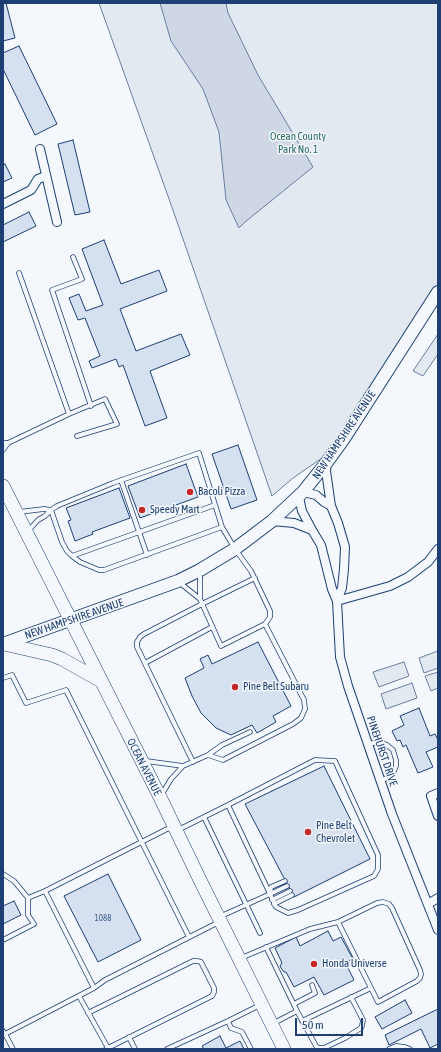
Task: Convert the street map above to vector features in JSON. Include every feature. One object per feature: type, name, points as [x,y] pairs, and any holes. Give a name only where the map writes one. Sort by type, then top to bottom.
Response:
[{"type":"main road","name":"NEW HAMPSHIRE AVENUE","points":[[3,644],[178,581],[235,549],[272,521],[301,494],[328,462],[438,292]]},
{"type":"main road","name":"OCEAN AVENUE","points":[[3,486],[160,797],[284,1049]]},
{"type":"main road","points":[[3,644],[52,655],[101,681]]},
{"type":"street","points":[[40,149],[57,222]]},
{"type":"street","points":[[3,204],[31,190],[38,179],[46,176]]},
{"type":"street","name":"PINEHURST DRIVE","points":[[328,462],[326,471],[330,506],[338,523],[344,547],[342,588],[337,601]]},
{"type":"street","name":"PINEHURST DRIVE","points":[[330,506],[316,495],[301,494],[302,511],[321,545],[332,589],[337,601],[340,657],[348,686],[392,814],[438,930]]},
{"type":"street","points":[[272,521],[294,524],[312,530]]},
{"type":"street","points":[[337,601],[390,586],[408,577],[428,562],[438,549]]},
{"type":"street","points":[[329,578],[343,577]]},
{"type":"street","points":[[438,793],[431,796],[438,816]]},
{"type":"street","points":[[428,904],[438,898]]},
{"type":"lane","points":[[74,257],[82,279],[52,290],[91,406]]},
{"type":"lane","points":[[19,273],[69,414]]},
{"type":"lane","points":[[3,450],[6,443],[105,399],[117,424],[77,436]]},
{"type":"lane","points":[[26,534],[38,520],[56,506],[121,480],[199,453],[222,527],[255,578],[271,613],[266,624],[221,646],[200,599],[200,570]]},
{"type":"lane","points":[[121,480],[147,555]]},
{"type":"lane","points":[[72,556],[215,505]]},
{"type":"lane","points":[[16,513],[44,509],[51,510]]},
{"type":"lane","points":[[51,510],[62,542],[67,551],[86,566],[99,570],[104,570],[147,555],[222,527]]},
{"type":"lane","points":[[193,762],[137,647],[138,642],[140,637],[144,634],[255,578]]},
{"type":"lane","points":[[178,581],[200,599]]},
{"type":"lane","points":[[208,755],[223,760],[293,724],[301,718],[304,713],[304,700],[266,624]]},
{"type":"lane","points":[[145,663],[212,627]]},
{"type":"lane","points":[[3,678],[12,675],[26,703],[66,690],[190,937]]},
{"type":"lane","points":[[160,797],[171,779],[183,766],[208,755],[222,745],[250,732]]},
{"type":"lane","points":[[368,744],[380,742],[387,745],[392,750],[396,760],[394,771],[390,776],[381,781]]},
{"type":"lane","points":[[141,760],[183,766]]},
{"type":"lane","points":[[28,898],[45,891],[141,842],[204,817],[315,760],[335,761],[378,855],[378,868],[374,876],[298,910],[288,912],[276,907],[228,805]]},
{"type":"lane","points":[[204,817],[260,933]]},
{"type":"lane","points":[[3,874],[14,881],[28,898],[28,914],[34,924],[3,940]]},
{"type":"lane","points":[[269,892],[271,887],[285,881]]},
{"type":"lane","points":[[13,1049],[4,1032],[79,996],[106,980],[190,937],[269,892],[287,886]]},
{"type":"lane","points":[[45,891],[94,988]]},
{"type":"lane","points":[[272,900],[291,893],[274,904]]},
{"type":"lane","points":[[240,959],[310,929],[338,922],[377,903],[383,902],[392,908],[420,970],[421,974],[418,981],[378,1002],[338,922]]},
{"type":"lane","points":[[266,947],[302,1021],[318,1048],[324,1048],[361,1028],[363,1023],[351,997]]},
{"type":"lane","points":[[79,996],[88,1013],[107,1048],[212,996],[214,988],[201,962],[193,961],[88,1013]]},
{"type":"lane","points":[[294,1004],[315,993],[312,985]]},
{"type":"lane","points":[[302,1021],[371,988]]},
{"type":"lane","points":[[167,1049],[262,1004]]},
{"type":"lane","points":[[271,1024],[297,1011]]},
{"type":"lane","points":[[228,1021],[232,1028],[242,1032],[251,1049]]},
{"type":"lane","points":[[129,1037],[134,1049]]},
{"type":"lane","points":[[388,1049],[396,1046],[410,1049]]},
{"type":"green space","name":"Ocean County Park No. 1","points":[[99,3],[438,3],[438,292],[400,350],[322,458],[293,478],[272,496],[174,213]]},
{"type":"green space","points":[[438,334],[438,354],[423,376],[413,371]]},
{"type":"green space","points":[[438,651],[438,668],[424,673],[419,658]]},
{"type":"green space","points":[[404,662],[409,676],[379,687],[373,672]]},
{"type":"green space","points":[[438,672],[438,688],[431,691],[425,676]]},
{"type":"green space","points":[[412,683],[417,698],[386,709],[381,694]]},
{"type":"shaded area","points":[[160,3],[226,3],[228,13],[258,75],[313,167],[239,228],[226,200],[219,132],[203,89],[171,41]]},
{"type":"building","points":[[3,3],[6,3],[15,38],[3,41]]},
{"type":"building","points":[[19,46],[57,124],[35,135],[3,69],[3,53]]},
{"type":"building","points":[[73,140],[90,212],[75,215],[58,144]]},
{"type":"building","points":[[5,164],[12,178],[3,182],[3,165]]},
{"type":"building","points":[[29,212],[36,226],[3,242],[3,225]]},
{"type":"building","points":[[104,240],[121,284],[159,270],[167,291],[120,309],[136,351],[181,334],[190,355],[150,371],[167,418],[145,426],[123,365],[119,367],[116,359],[92,368],[89,361],[100,356],[85,318],[78,320],[69,298],[79,294],[86,311],[103,305],[82,249]]},
{"type":"building","points":[[238,445],[257,500],[231,509],[212,454]]},
{"type":"building","points":[[186,464],[198,497],[140,518],[128,486]]},
{"type":"building","points":[[119,488],[130,518],[92,532],[93,534],[75,541],[68,521],[71,520],[66,508]]},
{"type":"building","name":"Pine Belt Subaru","points":[[258,642],[291,706],[273,716],[276,722],[257,733],[252,725],[231,735],[216,728],[201,713],[185,678],[204,668],[200,659],[208,655],[212,664]]},
{"type":"building","points":[[419,708],[430,736],[435,734],[438,740],[438,747],[426,752],[433,767],[418,773],[406,745],[403,747],[400,740],[397,741],[392,731],[404,725],[400,716]]},
{"type":"building","name":"Pine Belt Chevrolet","points":[[324,766],[370,859],[294,897],[245,804]]},
{"type":"building","points":[[108,874],[141,940],[98,962],[64,896]]},
{"type":"building","points":[[14,901],[21,915],[3,924],[3,906]]},
{"type":"building","name":"Honda Universe","points":[[328,931],[333,941],[341,937],[353,959],[345,962],[354,980],[324,995],[314,977],[294,987],[286,972],[284,972],[280,966],[282,963],[275,948],[296,937],[300,946]]},
{"type":"building","points":[[405,1000],[412,1013],[382,1029],[375,1017]]},
{"type":"building","points":[[438,1009],[438,1044],[430,1048],[421,1029],[389,1045],[385,1035]]},
{"type":"building","points":[[220,1036],[226,1048],[240,1041],[244,1049],[204,1049],[202,1046]]},
{"type":"place","name":"Bacoli Pizza","points":[[190,492]]},
{"type":"place","name":"Speedy Mart","points":[[142,510]]},
{"type":"place","name":"Pine Belt Subaru","points":[[235,687]]},
{"type":"place","name":"Pine Belt Chevrolet","points":[[308,832]]},
{"type":"place","name":"Honda Universe","points":[[314,964]]}]
